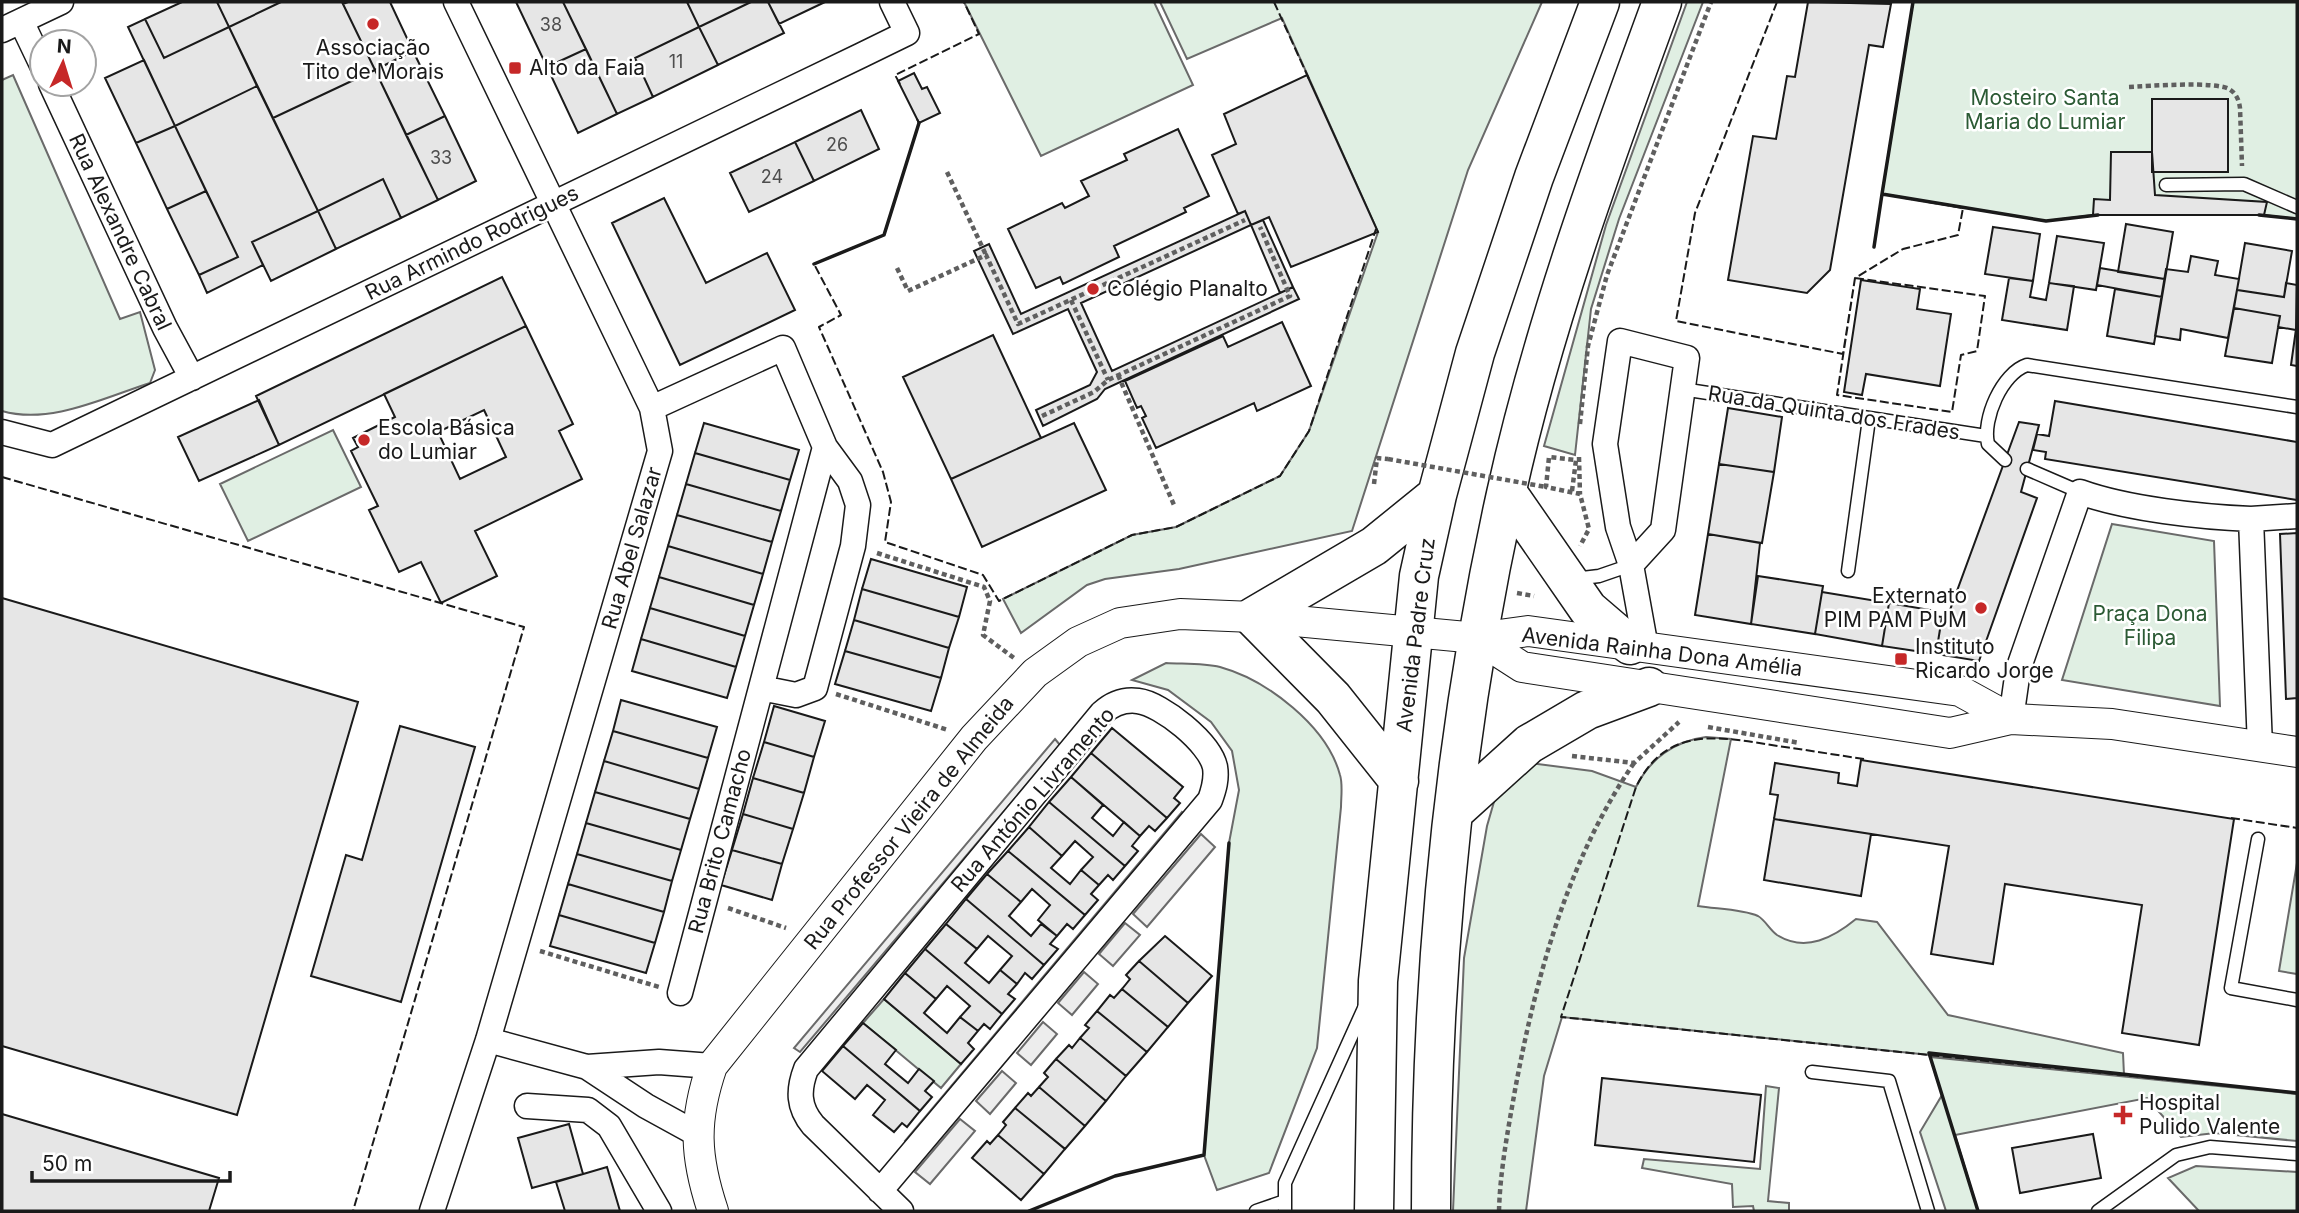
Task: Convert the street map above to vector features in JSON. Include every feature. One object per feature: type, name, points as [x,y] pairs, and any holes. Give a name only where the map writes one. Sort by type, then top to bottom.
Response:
[{"type":"highway","name":"Avenida Padre Cruz","points":[[1374,1211],[1378,981],[1419,576],[1437,495],[1475,353],[1534,177],[1600,2]]},
{"type":"highway","points":[[1431,1211],[1431,1112],[1440,947],[1477,638],[1507,492],[1589,199],[1662,2]]},
{"type":"highway","points":[[1507,492],[1572,567],[1588,609],[1638,646]]},
{"type":"highway","points":[[1399,781],[1334,698],[1253,617],[1374,547],[1437,495]]},
{"type":"highway","points":[[1455,810],[1529,744],[1587,710],[1649,687]]},
{"type":"street","points":[[28,47],[11,25],[61,2]]},
{"type":"street","name":"Rua Abel Salazar","points":[[432,1211],[488,1040],[660,451],[652,408],[456,2]]},
{"type":"street","name":"Rua Armindo Rodrigues","points":[[2,432],[52,445],[907,33],[892,2]]},
{"type":"street","name":"Rua Alexandre Cabral","points":[[58,98],[165,328],[192,378]]},
{"type":"street","points":[[1632,565],[1663,530],[1687,358],[1619,341],[1605,444],[1618,527],[1632,565],[1638,646]]},
{"type":"street","points":[[652,408],[783,348],[825,447],[855,493],[857,521],[853,546],[816,688],[796,695],[761,688]]},
{"type":"street","name":"Rua Brito Camacho","points":[[680,993],[825,447]]},
{"type":"street","points":[[2011,719],[2018,670],[2080,492],[2117,501],[2223,518],[2297,516]]},
{"type":"street","points":[[2251,519],[2260,747]]},
{"type":"street","name":"Rua Professor Vieira de Almeida","points":[[713,1211],[701,1176],[697,1134],[701,1099],[712,1066],[974,738],[1035,673],[1078,642],[1120,623],[1180,614],[1253,617],[1477,638]]},
{"type":"street","name":"Avenida Rainha Dona Amélia","points":[[1477,638],[1528,631],[1959,691],[2011,719]]},
{"type":"street","name":"Avenida Rainha Dona Amélia","points":[[1477,638],[1522,667],[1950,733],[2011,719],[2112,724],[2297,752]]},
{"type":"street","name":"Rua António Livramento","points":[[880,1191],[1210,800],[1216,778],[1213,760],[1201,743],[1160,710],[1137,701],[1126,701],[1102,713],[806,1069],[800,1089],[807,1118],[880,1191],[901,1211]]},
{"type":"street","points":[[488,1040],[587,1067],[646,1106],[697,1134]]},
{"type":"street","points":[[587,1067],[659,1062],[712,1066]]},
{"type":"street","points":[[527,1106],[588,1110],[599,1118],[609,1126],[632,1160],[659,1211]]},
{"type":"lane","points":[[2166,185],[2244,184],[2297,207]]},
{"type":"lane","name":"Rua da Quinta dos Frades","points":[[2005,460],[1993,452],[1986,436],[1987,425],[2005,382],[2017,368],[2027,365],[2297,407]]},
{"type":"lane","name":"Rua da Quinta dos Frades","points":[[1682,389],[1986,436]]},
{"type":"lane","points":[[1848,571],[1869,419]]},
{"type":"lane","points":[[2027,469],[2080,492]]},
{"type":"lane","points":[[1572,567],[1599,576],[1632,565]]},
{"type":"lane","points":[[2259,839],[2231,988],[2297,1000]]},
{"type":"lane","points":[[1256,1211],[1285,1206],[1285,1184],[1378,981]]},
{"type":"lane","points":[[1812,1072],[1889,1081],[1928,1211]]},
{"type":"lane","points":[[2098,1211],[2176,1155],[2210,1147],[2297,1154]]},
{"type":"path","points":[[1579,437],[1588,346],[1607,275],[1711,2]]},
{"type":"path","points":[[2129,87],[2213,86],[2234,93],[2240,108],[2244,184]]},
{"type":"path","points":[[947,172],[1018,324],[1245,220]]},
{"type":"path","points":[[1042,416],[1094,392],[1118,375],[1290,296],[1260,227]]},
{"type":"path","points":[[897,268],[908,291],[986,255]]},
{"type":"path","points":[[1071,300],[1108,380]]},
{"type":"path","points":[[1118,375],[1174,505]]},
{"type":"path","points":[[1572,567],[1589,529],[1580,494],[1579,447]]},
{"type":"path","points":[[1546,487],[1549,457],[1576,460],[1572,491]]},
{"type":"path","points":[[1374,484],[1377,458],[1580,494]]},
{"type":"path","points":[[853,546],[984,586],[990,601],[983,635],[1035,673]]},
{"type":"path","points":[[816,688],[974,738]]},
{"type":"path","points":[[1499,1211],[1509,1129],[1526,1031],[1549,946],[1610,798],[1634,763],[1676,721],[1690,723]]},
{"type":"path","points":[[1703,726],[1800,743]]},
{"type":"path","points":[[1529,744],[1543,753],[1634,763]]},
{"type":"path","points":[[705,900],[814,938]]},
{"type":"path","points":[[516,944],[680,993]]},
{"type":"green space","points":[[964,2],[1154,2],[1193,85],[1041,156]]},
{"type":"green space","points":[[1160,2],[1542,2],[1468,170],[1352,531],[1179,569],[1105,579],[1087,585],[1021,633],[1003,599],[1132,535],[1176,527],[1280,476],[1309,431],[1378,232],[1282,18],[1187,59]]},
{"type":"green space","points":[[1687,2],[1703,2],[1619,219],[1591,309],[1575,455],[1544,446],[1606,225]]},
{"type":"green space","name":"Mosteiro Santa Maria do Lumiar","points":[[1913,2],[2297,2],[2297,219],[2264,215],[2093,215],[2046,221],[1882,194]]},
{"type":"green space","points":[[13,75],[120,319],[140,312],[155,370],[150,383],[76,408],[39,415],[2,411],[2,80]]},
{"type":"green space","points":[[333,430],[361,487],[248,541],[220,484]]},
{"type":"green space","name":"Praça Dona Filipa","points":[[2112,524],[2214,541],[2220,706],[2062,680]]},
{"type":"green space","points":[[1166,663],[1220,667],[1257,682],[1275,694],[1309,723],[1322,739],[1333,757],[1341,782],[1341,807],[1317,1048],[1269,1173],[1217,1190],[1204,1155],[1229,843],[1239,790],[1232,751],[1211,722],[1168,690],[1132,680]]},
{"type":"green space","points":[[1694,739],[1731,739],[1698,906],[1758,916],[1777,935],[1798,943],[1829,937],[1856,919],[1877,922],[1948,1015],[2123,1053],[2124,1075],[1562,1017],[1544,1076],[1526,1211],[1453,1211],[1464,958],[1487,826],[1498,788],[1522,762],[1592,771],[1636,787],[1648,768],[1664,753]]},
{"type":"green space","points":[[2297,863],[2297,974],[2279,971]]},
{"type":"green space","points":[[884,999],[961,1064],[941,1088],[863,1023]]},
{"type":"green space","points":[[1930,1057],[2297,1094],[2297,1141],[2215,1133],[2181,1137],[2147,1098],[1955,1135],[1978,1211],[1946,1211],[1920,1132],[1942,1095]]},
{"type":"green space","points":[[1766,1086],[1779,1088],[1768,1201],[1789,1203],[1789,1211],[1754,1211],[1753,1206],[1733,1207],[1732,1184],[1642,1168],[1644,1159],[1760,1169]]},
{"type":"green space","points":[[2196,1166],[2297,1172],[2297,1211],[2199,1211],[2168,1178]]},
{"type":"shaded area","points":[[1055,739],[1060,745],[800,1052],[794,1048]]},
{"type":"shaded area","points":[[1182,812],[1188,817],[910,1146],[905,1141]]},
{"type":"shaded area","points":[[1201,834],[1215,847],[1147,927],[1133,914]]},
{"type":"shaded area","points":[[1125,923],[1140,935],[1113,966],[1099,954]]},
{"type":"shaded area","points":[[1084,972],[1098,984],[1072,1015],[1058,1003]]},
{"type":"shaded area","points":[[1043,1022],[1057,1034],[1031,1065],[1017,1053]]},
{"type":"shaded area","points":[[1002,1071],[1016,1083],[990,1114],[976,1101]]},
{"type":"shaded area","points":[[960,1119],[975,1131],[930,1184],[915,1172]]},
{"type":"building","points":[[182,2],[217,2],[229,27],[164,58],[145,19]]},
{"type":"building","points":[[217,2],[281,2],[229,27]]},
{"type":"building","points":[[281,2],[342,2],[375,70],[273,118],[229,27]]},
{"type":"building","points":[[390,2],[413,51],[375,70],[343,4]]},
{"type":"building","points":[[516,2],[563,2],[586,49],[547,67]]},
{"type":"building","points":[[563,2],[687,2],[699,27],[635,58],[653,97],[617,114]]},
{"type":"building","points":[[687,2],[751,2],[699,27]]},
{"type":"building","points":[[751,2],[768,2],[784,33],[718,65],[699,27]]},
{"type":"building","points":[[768,2],[825,2],[779,24]]},
{"type":"building","points":[[1808,2],[1891,4],[1883,47],[1869,45],[1830,270],[1807,293],[1728,280],[1753,136],[1776,139],[1787,76],[1795,77]]},
{"type":"building","points":[[145,19],[164,58],[229,27],[257,86],[175,126],[128,27]]},
{"type":"building","points":[[699,27],[718,65],[653,97],[635,58]]},
{"type":"building","points":[[586,49],[617,114],[578,133],[547,67]]},
{"type":"building","points":[[413,51],[445,116],[406,135],[375,70]]},
{"type":"building","points":[[144,60],[175,126],[136,143],[105,78]]},
{"type":"building","points":[[375,70],[438,200],[401,218],[383,179],[318,211],[273,118]]},
{"type":"building","points":[[914,73],[922,89],[927,87],[940,113],[919,123],[898,81]]},
{"type":"building","points":[[1307,75],[1378,232],[1291,267],[1269,217],[1251,225],[1245,211],[1238,214],[1212,155],[1236,144],[1224,114]]},
{"type":"building","points":[[257,86],[318,211],[252,242],[263,265],[207,293],[199,275],[238,257],[175,126]]},
{"type":"building","points":[[2152,99],[2228,99],[2228,172],[2152,172]]},
{"type":"building","points":[[861,110],[879,149],[814,181],[795,142]]},
{"type":"building","points":[[445,116],[476,181],[438,200],[406,135]]},
{"type":"building","points":[[175,126],[206,191],[167,209],[136,143]]},
{"type":"building","points":[[1178,129],[1209,196],[1184,208],[1186,212],[1114,246],[1119,257],[1063,284],[1060,277],[1036,288],[1008,229],[1062,203],[1065,208],[1089,196],[1081,181],[1127,160],[1124,154]]},
{"type":"building","points":[[795,142],[814,181],[749,212],[730,173]]},
{"type":"building","points":[[2111,152],[2152,152],[2155,195],[2267,202],[2264,215],[2093,215],[2094,199],[2110,200]]},
{"type":"building","points":[[383,179],[401,218],[336,249],[318,211]]},
{"type":"building","points":[[206,191],[238,257],[199,275],[167,209]]},
{"type":"building","points":[[664,198],[706,283],[767,253],[795,310],[680,365],[612,223]]},
{"type":"building","points":[[318,211],[336,249],[271,281],[252,242]]},
{"type":"building","points":[[1245,211],[1251,225],[1081,303],[1112,371],[1293,287],[1299,299],[1105,389],[1097,399],[1043,426],[1036,410],[1090,385],[1097,372],[1068,309],[1013,334],[974,251],[989,244],[1021,314]]},
{"type":"building","points":[[1263,220],[1293,287],[1280,293],[1251,225]]},
{"type":"building","points":[[2126,224],[2173,232],[2165,279],[2118,272]]},
{"type":"building","points":[[1993,227],[2040,234],[2033,281],[1985,274]]},
{"type":"building","points":[[2057,236],[2104,243],[2096,290],[2049,283]]},
{"type":"building","points":[[2245,243],[2292,251],[2284,297],[2237,290]]},
{"type":"building","points":[[2191,256],[2218,261],[2215,275],[2239,279],[2228,338],[2181,329],[2180,340],[2155,336],[2166,269],[2188,272]]},
{"type":"building","points":[[2100,268],[2165,279],[2162,297],[2097,285]]},
{"type":"building","points":[[502,277],[526,326],[279,445],[256,396]]},
{"type":"building","points":[[2009,278],[2033,281],[2030,297],[2046,300],[2049,283],[2074,286],[2067,330],[2002,320]]},
{"type":"building","points":[[1861,280],[1920,289],[1917,309],[1951,314],[1940,386],[1866,374],[1862,395],[1844,392]]},
{"type":"building","points":[[2286,283],[2297,285],[2296,330],[2278,327],[2280,316],[2234,308],[2237,290],[2284,297]]},
{"type":"building","points":[[2115,289],[2162,297],[2154,344],[2107,336]]},
{"type":"building","points":[[2234,308],[2280,316],[2272,363],[2225,356]]},
{"type":"building","points":[[1282,322],[1311,386],[1257,411],[1254,403],[1156,448],[1142,418],[1146,416],[1141,406],[1137,408],[1125,381],[1223,336],[1228,347]]},
{"type":"building","points":[[2297,322],[2297,366],[2291,365]]},
{"type":"building","points":[[526,326],[573,424],[559,431],[582,479],[475,531],[497,576],[441,603],[421,562],[399,572],[369,510],[378,506],[351,451],[358,447],[353,438],[395,417],[384,394]],"holes":[[[484,410],[506,457],[460,479],[438,432]]]},
{"type":"building","points":[[993,335],[1041,438],[951,479],[903,377]]},
{"type":"building","points":[[259,400],[279,445],[199,481],[178,437]]},
{"type":"building","points":[[2055,401],[2297,442],[2297,500],[2045,459],[2046,452],[2033,450],[2037,434],[2049,436]]},
{"type":"building","points":[[1728,408],[1782,417],[1774,472],[1719,464]]},
{"type":"building","points":[[2019,422],[2039,425],[2021,492],[2037,498],[1979,661],[1936,654],[1942,617],[1947,618]]},
{"type":"building","points":[[704,423],[799,450],[790,480],[695,453]]},
{"type":"building","points":[[1074,423],[1106,490],[982,547],[951,479]]},
{"type":"building","points":[[695,453],[790,480],[781,511],[686,484]]},
{"type":"building","points":[[1719,464],[1774,472],[1762,543],[1708,534]]},
{"type":"building","points":[[686,484],[781,511],[772,542],[677,515]]},
{"type":"building","points":[[677,515],[772,542],[763,574],[668,546]]},
{"type":"building","points":[[2297,533],[2297,698],[2286,699],[2280,534]]},
{"type":"building","points":[[1708,534],[1760,543],[1751,624],[1695,615]]},
{"type":"building","points":[[668,546],[763,574],[754,605],[659,577]]},
{"type":"building","points":[[871,559],[967,587],[959,617],[862,589]]},
{"type":"building","points":[[1758,576],[1823,586],[1815,634],[1751,624]]},
{"type":"building","points":[[659,577],[754,605],[745,636],[650,608]]},
{"type":"building","points":[[862,589],[959,617],[949,648],[854,620]]},
{"type":"building","points":[[1822,592],[1889,603],[1882,646],[1815,634]]},
{"type":"building","points":[[2,598],[358,702],[237,1115],[2,1046]]},
{"type":"building","points":[[1889,603],[1930,610],[1929,615],[1942,617],[1936,654],[1882,646]]},
{"type":"building","points":[[650,608],[745,636],[736,667],[641,639]]},
{"type":"building","points":[[854,620],[949,648],[941,678],[845,651]]},
{"type":"building","points":[[641,639],[736,667],[727,698],[632,671]]},
{"type":"building","points":[[845,651],[941,678],[931,711],[835,684]]},
{"type":"building","points":[[621,700],[717,727],[708,758],[613,731]]},
{"type":"building","points":[[774,706],[825,721],[814,757],[764,742]]},
{"type":"building","points":[[400,726],[475,747],[401,1002],[311,976],[346,855],[362,860]]},
{"type":"building","points":[[1112,728],[1183,787],[1174,798],[1180,803],[1167,818],[1091,753]]},
{"type":"building","points":[[613,731],[708,758],[699,789],[604,761]]},
{"type":"building","points":[[764,742],[814,757],[804,793],[753,778]]},
{"type":"building","points":[[1091,753],[1167,818],[1155,831],[1149,826],[1140,836],[1071,777]]},
{"type":"building","points":[[1861,760],[2234,819],[2199,1045],[2122,1033],[2142,905],[2005,884],[1993,964],[1931,954],[1949,846],[1774,819],[1778,795],[1770,794],[1775,763],[1839,773],[1838,783],[1857,786]]},
{"type":"building","points":[[604,761],[699,789],[690,819],[595,792]]},
{"type":"building","points":[[1071,777],[1103,805],[1092,818],[1113,836],[1124,822],[1140,836],[1132,846],[1138,851],[1125,866],[1049,802]]},
{"type":"building","points":[[753,778],[804,793],[793,829],[743,814]]},
{"type":"building","points":[[595,792],[690,819],[681,850],[586,823]]},
{"type":"building","points":[[1049,802],[1125,866],[1113,880],[1108,875],[1099,885],[1081,870],[1093,857],[1075,841],[1062,856],[1029,827]]},
{"type":"building","points":[[743,814],[793,829],[782,864],[732,850]]},
{"type":"building","points":[[1774,819],[1871,834],[1861,896],[1764,880]]},
{"type":"building","points":[[586,823],[681,850],[672,881],[577,854]]},
{"type":"building","points":[[1029,827],[1062,856],[1051,868],[1070,884],[1081,870],[1099,885],[1091,894],[1098,900],[1085,915],[1008,851]]},
{"type":"building","points":[[732,850],[782,864],[772,900],[721,885]]},
{"type":"building","points":[[1008,851],[1085,915],[1073,929],[1067,924],[1057,936],[1038,920],[1050,905],[1032,889],[1021,902],[987,874]]},
{"type":"building","points":[[577,854],[672,881],[664,912],[568,884]]},
{"type":"building","points":[[987,874],[1021,902],[1009,916],[1031,936],[1041,924],[1057,936],[1050,944],[1058,949],[1044,965],[966,899]]},
{"type":"building","points":[[568,884],[664,912],[655,943],[559,915]]},
{"type":"building","points":[[966,899],[1044,965],[1032,979],[1025,973],[1017,984],[1000,970],[1012,956],[988,936],[977,949],[946,924]]},
{"type":"building","points":[[559,915],[655,943],[646,973],[550,946]]},
{"type":"building","points":[[946,924],[977,949],[965,963],[989,983],[1000,970],[1017,984],[1008,994],[1015,999],[1002,1014],[925,949]]},
{"type":"building","points":[[1165,936],[1212,976],[1188,1003],[1139,961]]},
{"type":"building","points":[[925,949],[1002,1014],[990,1029],[984,1024],[978,1031],[960,1017],[970,1006],[947,986],[936,999],[905,973]]},
{"type":"building","points":[[1139,961],[1188,1003],[1168,1027],[1122,989],[1130,979],[1126,975]]},
{"type":"building","points":[[905,973],[936,999],[924,1013],[947,1033],[960,1017],[978,1031],[968,1043],[974,1049],[961,1064],[884,999]]},
{"type":"building","points":[[1122,989],[1168,1027],[1147,1052],[1097,1011],[1110,995],[1114,998]]},
{"type":"building","points":[[1097,1011],[1147,1052],[1126,1076],[1080,1038],[1089,1028],[1085,1025]]},
{"type":"building","points":[[863,1023],[896,1050],[885,1064],[908,1083],[919,1069],[934,1081],[925,1091],[932,1097],[920,1111],[843,1046]]},
{"type":"building","points":[[1080,1038],[1126,1076],[1106,1101],[1056,1059],[1069,1045],[1072,1048]]},
{"type":"building","points":[[843,1046],[920,1111],[907,1127],[902,1123],[894,1132],[873,1115],[885,1100],[867,1085],[855,1099],[822,1071]]},
{"type":"building","points":[[1056,1059],[1106,1101],[1085,1126],[1039,1087],[1048,1077],[1044,1073]]},
{"type":"building","points":[[1602,1078],[1761,1095],[1754,1162],[1595,1145]]},
{"type":"building","points":[[1039,1087],[1085,1126],[1065,1149],[1015,1108],[1028,1093],[1031,1096]]},
{"type":"building","points":[[1015,1108],[1065,1149],[1044,1174],[998,1135],[1006,1125],[1003,1122]]},
{"type":"building","points":[[2,1114],[219,1178],[209,1211],[2,1211]]},
{"type":"building","points":[[569,1124],[583,1174],[532,1188],[518,1138]]},
{"type":"building","points":[[2093,1134],[2101,1178],[2020,1193],[2012,1148]]},
{"type":"building","points":[[998,1135],[1044,1174],[1021,1200],[972,1158],[987,1141],[990,1144]]},
{"type":"building","points":[[607,1167],[620,1211],[565,1211],[556,1182]]},
{"type":"fence","points":[[900,84],[895,75],[979,34],[964,2]]},
{"type":"fence","points":[[1274,2],[1309,79]]},
{"type":"fence","points":[[1777,2],[1695,213],[1676,321],[1843,354],[1855,278],[1903,249],[1958,235],[1963,208],[1882,194],[1913,2]]},
{"type":"fence","points":[[917,119],[919,123],[884,235],[814,264],[841,315],[819,327],[883,472],[891,502],[885,542],[983,575],[999,601],[1132,535],[1176,527],[1280,476],[1309,431],[1376,229]]},
{"type":"fence","points":[[1855,278],[1985,296],[1977,351],[1961,355],[1952,412],[1837,395],[1855,278]]},
{"type":"fence","points":[[2,477],[524,627],[353,1211]]},
{"type":"fence","points":[[1864,759],[1716,738],[1680,744],[1663,753],[1649,767],[1636,787],[1561,1017],[2297,1093]]},
{"type":"fence","points":[[2231,818],[2297,828]]},
{"type":"wall","points":[[1913,2],[1882,194],[2046,221],[2098,215]]},
{"type":"wall","points":[[814,264],[884,235],[919,123]]},
{"type":"wall","points":[[1874,247],[1882,194]]},
{"type":"wall","points":[[2259,215],[2297,219]]},
{"type":"wall","points":[[1029,1211],[1115,1176],[1204,1155],[1229,843]]},
{"type":"wall","points":[[1978,1211],[1929,1053],[2297,1093]]},
{"type":"place","name":"Associação Tito de Morais","points":[[373,24]]},
{"type":"place","name":"Alto da Faia","points":[[515,68]]},
{"type":"place","name":"Colégio Planalto","points":[[1093,289]]},
{"type":"place","name":"Escola Básica do Lumiar","points":[[364,440]]},
{"type":"place","name":"Externato PIM PAM PUM","points":[[1981,608]]},
{"type":"place","name":"Instituto Ricardo Jorge","points":[[1901,659]]},
{"type":"place","name":"Hospital Pulido Valente","points":[[2123,1115]]}]
